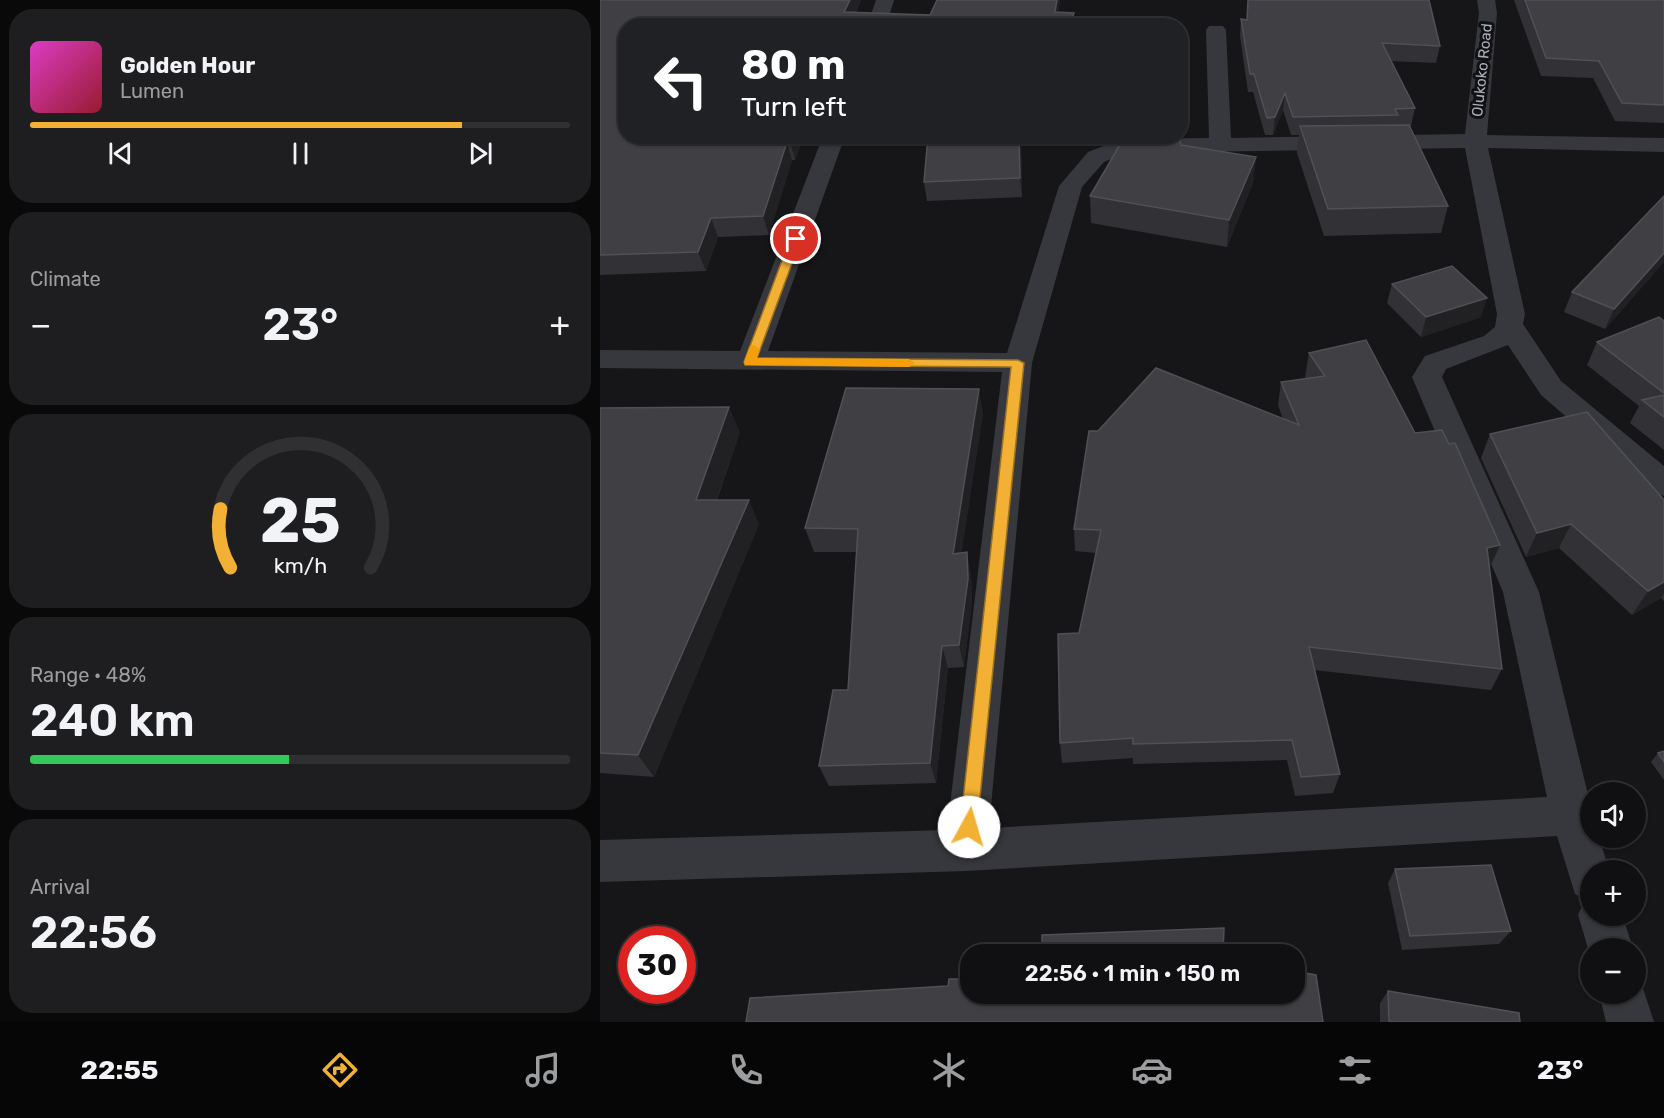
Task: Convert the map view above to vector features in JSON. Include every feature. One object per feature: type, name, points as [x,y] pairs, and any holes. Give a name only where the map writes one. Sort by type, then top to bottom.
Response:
[{"type":"street","points":[[879,18],[885,0]]},
{"type":"street","name":"Olukoko Road","points":[[1486,0],[1488,13],[1475,141],[1511,314],[1509,324]]},
{"type":"street","points":[[1216,30],[1220,144]]},
{"type":"street","points":[[966,850],[1018,363],[1071,186],[1096,157],[1122,146],[1475,141],[1664,145]]},
{"type":"street","points":[[750,362],[831,144]]},
{"type":"street","points":[[1509,324],[1551,388],[1664,484]]},
{"type":"street","points":[[1509,324],[1508,331],[1494,342],[1435,363],[1427,377],[1521,592],[1572,815],[1585,860]]},
{"type":"street","points":[[600,359],[1018,363]]},
{"type":"street","points":[[600,861],[966,850],[1572,815]]},
{"type":"street","points":[[1625,1004],[1630,1022]]},
{"type":"building","points":[[600,0],[850,0],[844,12],[930,15],[937,0],[1057,0],[1055,12],[1074,13],[1072,18],[618,18],[618,144],[786,144],[763,216],[711,218],[698,252],[600,255]]},
{"type":"building","points":[[1248,0],[1429,0],[1440,46],[1382,43],[1415,108],[1395,109],[1398,115],[1293,117],[1285,93],[1275,117],[1267,118],[1254,74],[1250,74],[1241,19],[1247,20]]},
{"type":"building","points":[[1525,0],[1664,0],[1664,105],[1622,103],[1599,61],[1546,58]]},
{"type":"building","points":[[1409,125],[1448,206],[1328,209],[1300,126]]},
{"type":"building","points":[[927,144],[1019,144],[1020,178],[924,182]]},
{"type":"building","points":[[1120,144],[1181,144],[1256,157],[1229,220],[1090,196]]},
{"type":"building","points":[[1664,196],[1664,253],[1614,309],[1572,292]]},
{"type":"building","points":[[1452,266],[1487,298],[1426,317],[1392,284]]},
{"type":"building","points":[[1659,317],[1664,321],[1664,393],[1597,342]]},
{"type":"building","points":[[1366,340],[1415,433],[1442,430],[1449,444],[1455,443],[1500,545],[1487,548],[1502,669],[1309,647],[1340,774],[1301,777],[1292,740],[1133,744],[1133,738],[1060,743],[1058,634],[1079,633],[1101,530],[1074,529],[1089,431],[1098,431],[1156,368],[1299,425],[1281,382],[1325,376],[1309,353]]},
{"type":"building","points":[[846,388],[979,389],[953,554],[967,552],[968,579],[959,645],[942,646],[930,763],[819,766],[833,690],[848,690],[858,529],[805,528]]},
{"type":"building","points":[[1664,395],[1664,417],[1642,400]]},
{"type":"building","points":[[729,407],[696,500],[749,500],[638,755],[600,753],[600,408]]},
{"type":"building","points":[[1587,412],[1664,500],[1664,582],[1648,591],[1571,524],[1537,533],[1490,434]]},
{"type":"building","points":[[1664,751],[1664,762],[1658,753]]},
{"type":"building","points":[[1491,865],[1511,931],[1410,936],[1395,869]]},
{"type":"building","points":[[1224,928],[1223,944],[1042,944],[1042,935]]},
{"type":"building","points":[[1305,973],[1316,975],[1323,1022],[746,1022],[750,998],[948,986],[949,979],[960,979],[960,1004],[1305,1004]]},
{"type":"building","points":[[1388,991],[1519,1013],[1520,1022],[1389,1022]]},
{"type":"slow traffic","points":[[754,349],[750,362],[909,363]]},
{"type":"route","points":[[796,239],[750,362],[1018,363],[969,827]]}]
